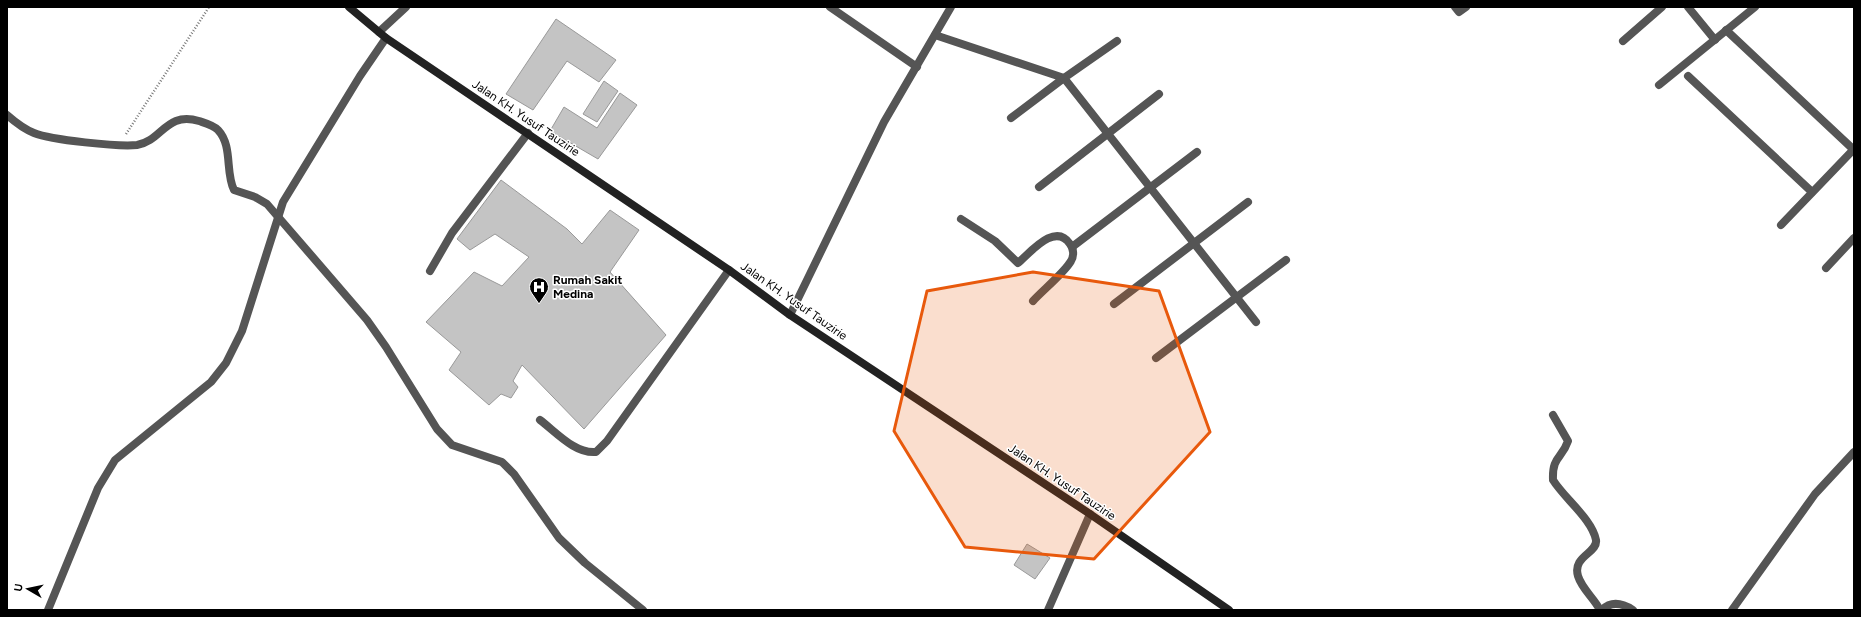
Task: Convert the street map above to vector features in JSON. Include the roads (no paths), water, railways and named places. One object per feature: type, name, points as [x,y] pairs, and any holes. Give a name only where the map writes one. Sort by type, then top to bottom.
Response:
[{"type":"main road","name":"Jalan KH. Yusuf Tauzirie","points":[[349,7],[383,35],[729,270],[790,315],[1090,514],[1229,610]]},
{"type":"street","points":[[48,610],[98,488],[115,460],[211,382],[226,363],[242,331],[278,215],[290,189],[360,76],[383,35],[406,7]]},
{"type":"street","points":[[830,7],[918,66]]},
{"type":"street","points":[[790,315],[884,122],[951,7]]},
{"type":"street","points":[[1455,7],[1459,12],[1466,7]]},
{"type":"street","points":[[1623,41],[1662,7]]},
{"type":"street","points":[[1688,7],[1715,40]]},
{"type":"street","points":[[1659,85],[1755,7]]},
{"type":"street","points":[[1726,30],[1854,149],[1781,225]]},
{"type":"street","points":[[935,35],[1064,78],[1256,322]]},
{"type":"street","points":[[1012,118],[1064,78],[1117,41]]},
{"type":"street","points":[[1688,76],[1812,192]]},
{"type":"street","points":[[1039,187],[1159,94]]},
{"type":"street","points":[[7,115],[34,133],[50,138],[136,145],[144,142],[176,121],[186,118],[216,128],[225,140],[234,190],[261,200],[278,215],[367,320],[386,346],[437,429],[447,441],[452,445],[502,462],[514,474],[559,538],[585,563],[643,610]]},
{"type":"street","points":[[430,271],[452,233],[528,133]]},
{"type":"street","points":[[1072,247],[1197,152]]},
{"type":"street","points":[[1114,304],[1248,202]]},
{"type":"street","points":[[961,219],[996,241],[1018,263],[1050,237],[1062,236],[1072,247],[1071,262],[1032,301]]},
{"type":"street","points":[[1826,268],[1854,238]]},
{"type":"street","points":[[1156,358],[1286,260]]},
{"type":"street","points":[[540,420],[580,450],[588,453],[596,452],[607,441],[729,270]]},
{"type":"street","points":[[1553,416],[1568,442],[1566,448],[1557,457],[1553,467],[1553,480],[1582,516],[1596,538],[1596,544],[1593,549],[1579,561],[1577,568],[1581,583],[1601,610],[1612,603],[1633,610]]},
{"type":"street","points":[[1732,610],[1816,494],[1854,452]]},
{"type":"street","points":[[1048,610],[1090,514]]},
{"type":"place","name":"Rumah Sakit Medina","points":[[539,304]]}]
